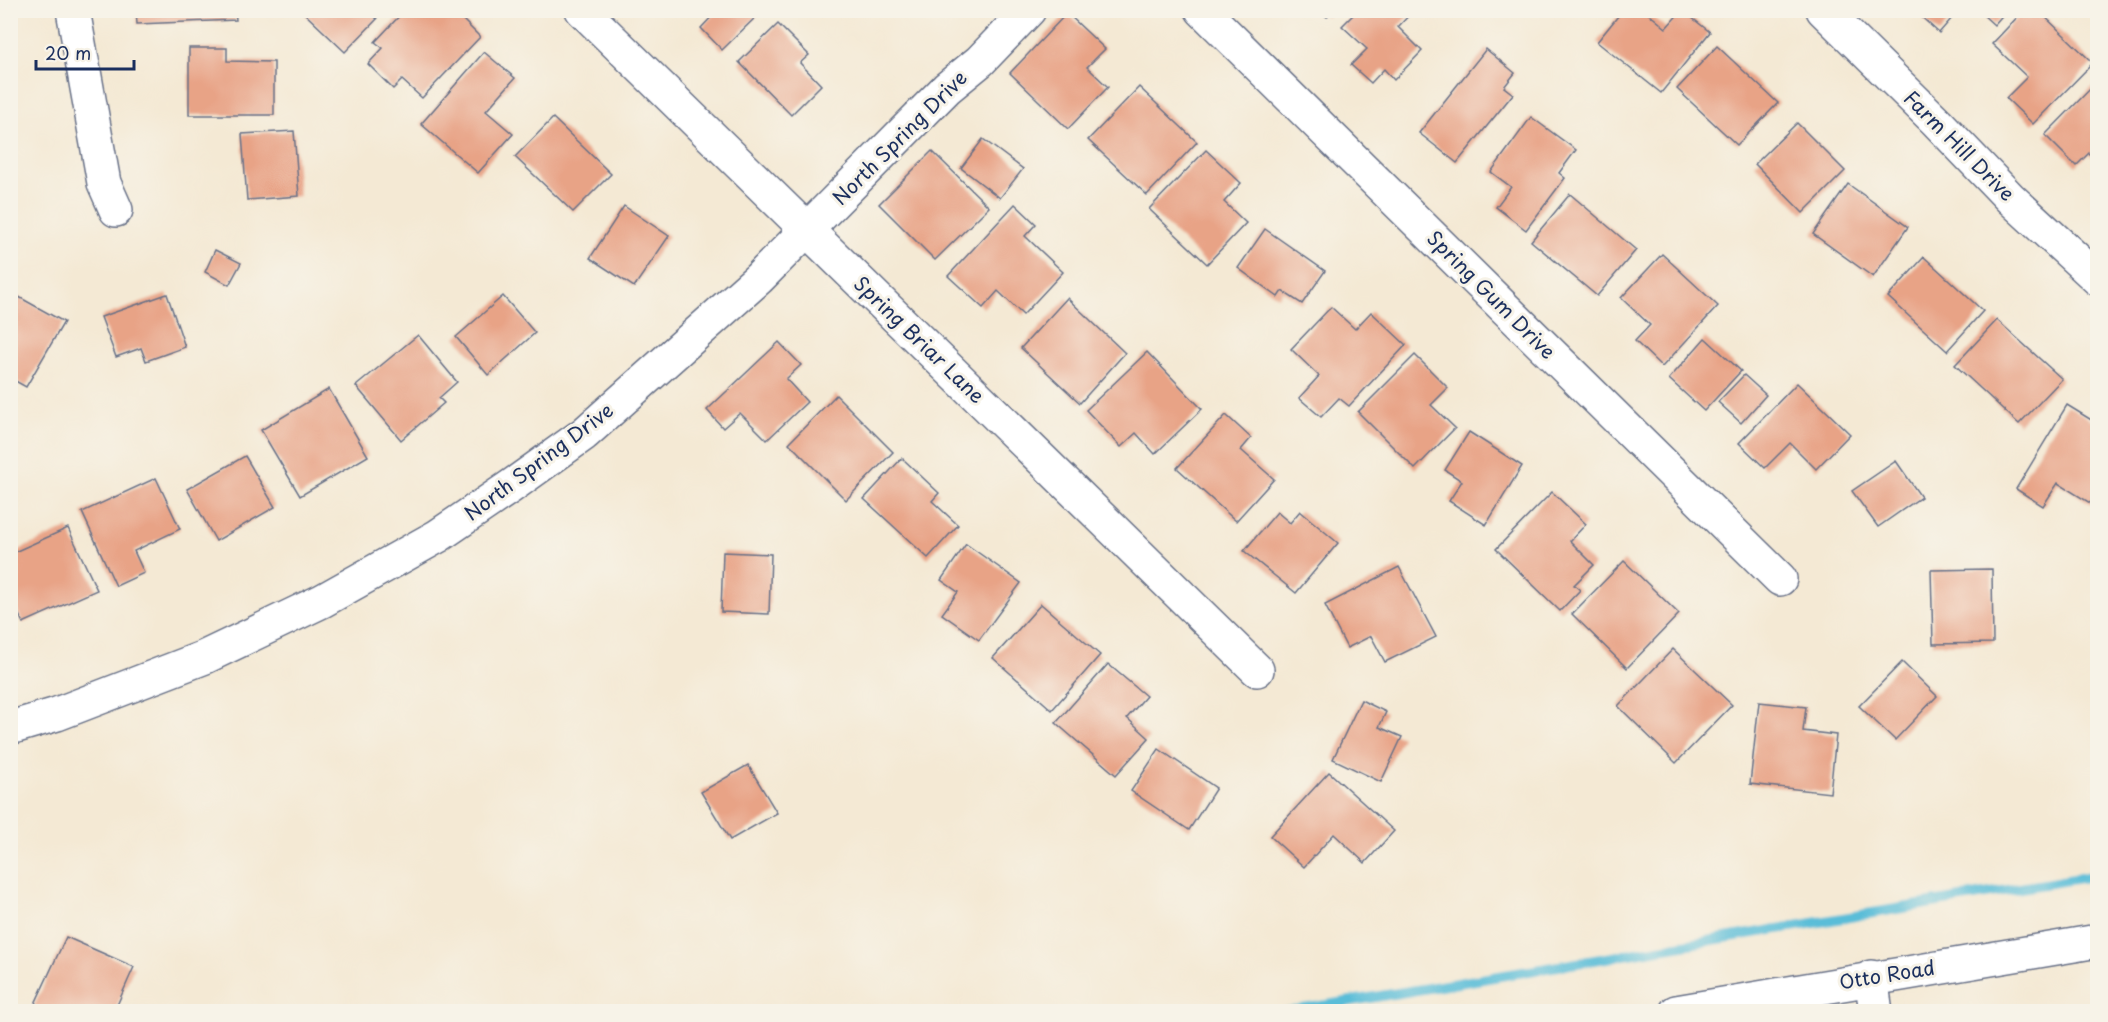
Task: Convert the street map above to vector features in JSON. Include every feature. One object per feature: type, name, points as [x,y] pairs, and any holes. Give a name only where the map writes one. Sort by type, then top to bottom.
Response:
[{"type":"street","points":[[73,10],[104,183],[116,210]]},
{"type":"street","name":"Spring Briar Lane","points":[[582,10],[1257,670]]},
{"type":"street","name":"North Spring Drive","points":[[10,728],[57,714],[205,657],[322,601],[438,536],[584,434],[759,278],[947,88],[980,61],[1029,10]]},
{"type":"street","name":"Spring Gum Drive","points":[[1202,10],[1780,579]]},
{"type":"street","name":"Farm Hill Drive","points":[[1823,10],[2010,198],[2097,279]]},
{"type":"street","name":"Otto Road","points":[[1676,1011],[2097,941]]},
{"type":"street","points":[[1871,977],[1876,1011]]},
{"type":"building","points":[[136,10],[235,10],[236,20],[137,24]]},
{"type":"building","points":[[301,10],[368,10],[377,19],[345,52]]},
{"type":"building","points":[[405,10],[444,10],[446,13],[453,10],[480,37],[422,98],[402,80],[393,89],[368,64],[383,48],[375,42]]},
{"type":"building","points":[[718,10],[757,10],[760,13],[722,50],[701,28]]},
{"type":"building","points":[[1317,10],[1332,10],[1327,17]]},
{"type":"building","points":[[1358,10],[1414,10],[1398,27],[1422,51],[1394,80],[1384,69],[1371,83],[1351,65],[1367,49],[1342,26]]},
{"type":"building","points":[[1623,10],[1644,10],[1666,28],[1682,10],[1710,32],[1661,93],[1597,42]]},
{"type":"building","points":[[1914,10],[1959,10],[1939,33]]},
{"type":"building","points":[[1985,10],[2007,10],[1994,25],[1982,14]]},
{"type":"building","points":[[2024,10],[2038,10],[2093,63],[2033,124],[2006,98],[2027,77],[1992,44]]},
{"type":"building","points":[[1067,13],[1105,49],[1087,67],[1108,87],[1068,129],[1010,73]]},
{"type":"building","points":[[778,24],[809,55],[800,63],[821,85],[791,115],[739,62]]},
{"type":"building","points":[[1717,46],[1778,103],[1737,145],[1677,89]]},
{"type":"building","points":[[189,48],[227,48],[227,61],[274,62],[274,115],[189,115]]},
{"type":"building","points":[[1486,49],[1515,73],[1504,87],[1513,94],[1457,163],[1419,133]]},
{"type":"building","points":[[484,52],[515,78],[486,111],[513,134],[478,173],[421,124]]},
{"type":"building","points":[[2098,81],[2098,162],[2089,153],[2076,166],[2045,135]]},
{"type":"building","points":[[1139,87],[1197,142],[1147,195],[1088,140]]},
{"type":"building","points":[[1531,117],[1576,150],[1559,173],[1565,178],[1526,230],[1496,207],[1511,187],[1491,172]]},
{"type":"building","points":[[553,118],[611,174],[573,212],[515,157]]},
{"type":"building","points":[[1797,123],[1845,171],[1803,213],[1755,164]]},
{"type":"building","points":[[294,131],[299,196],[247,200],[242,134]]},
{"type":"building","points":[[983,139],[1023,169],[1000,198],[961,168]]},
{"type":"building","points":[[1206,150],[1241,183],[1224,202],[1246,223],[1207,264],[1149,209]]},
{"type":"building","points":[[932,151],[989,207],[935,260],[879,204]]},
{"type":"building","points":[[1848,184],[1908,227],[1873,277],[1813,234]]},
{"type":"building","points":[[1570,194],[1636,250],[1597,296],[1531,241]]},
{"type":"building","points":[[1015,204],[1036,224],[1025,236],[1063,272],[1023,315],[998,291],[983,308],[948,276]]},
{"type":"building","points":[[624,206],[669,236],[634,287],[590,258]]},
{"type":"building","points":[[1265,229],[1325,271],[1302,304],[1282,291],[1278,297],[1238,268]]},
{"type":"building","points":[[215,250],[241,263],[229,285],[205,272]]},
{"type":"building","points":[[1662,254],[1718,306],[1662,367],[1635,341],[1650,325],[1621,298]]},
{"type":"building","points":[[1924,257],[1983,311],[1947,351],[1888,297]]},
{"type":"building","points":[[10,292],[64,322],[26,387],[10,378]]},
{"type":"building","points":[[167,294],[185,347],[146,361],[141,348],[116,357],[101,317]]},
{"type":"building","points":[[503,296],[535,333],[488,375],[456,337]]},
{"type":"building","points":[[1067,298],[1125,353],[1080,403],[1021,348]]},
{"type":"building","points":[[1331,307],[1355,329],[1371,312],[1406,345],[1349,406],[1339,398],[1321,417],[1299,398],[1319,376],[1291,349]]},
{"type":"building","points":[[1997,320],[2062,379],[2019,424],[1955,365]]},
{"type":"building","points":[[418,335],[457,382],[439,398],[444,403],[401,440],[356,386]]},
{"type":"building","points":[[1705,338],[1741,371],[1704,411],[1669,379]]},
{"type":"building","points":[[779,342],[801,365],[786,379],[807,402],[767,440],[740,413],[723,428],[707,410]]},
{"type":"building","points":[[1147,352],[1202,409],[1155,454],[1136,433],[1121,447],[1086,410]]},
{"type":"building","points":[[1415,355],[1448,388],[1431,405],[1455,428],[1415,469],[1358,412]]},
{"type":"building","points":[[1744,375],[1766,395],[1741,423],[1718,402]]},
{"type":"building","points":[[1797,383],[1850,434],[1816,469],[1790,443],[1765,468],[1739,443]]},
{"type":"building","points":[[329,389],[368,456],[300,496],[261,430]]},
{"type":"building","points":[[836,395],[893,452],[846,500],[789,443]]},
{"type":"building","points":[[2067,405],[2098,424],[2098,508],[2058,483],[2043,506],[2016,489]]},
{"type":"building","points":[[1226,415],[1251,438],[1241,450],[1274,479],[1236,521],[1177,468]]},
{"type":"building","points":[[1469,432],[1522,466],[1486,525],[1449,501],[1462,481],[1445,470]]},
{"type":"building","points":[[245,456],[275,507],[216,541],[187,489]]},
{"type":"building","points":[[902,458],[939,493],[932,501],[958,525],[928,558],[864,499]]},
{"type":"building","points":[[1896,461],[1921,497],[1878,527],[1852,491]]},
{"type":"building","points":[[156,478],[180,529],[134,551],[144,573],[116,586],[82,512]]},
{"type":"building","points":[[1552,492],[1586,524],[1570,541],[1594,565],[1574,585],[1580,590],[1560,611],[1496,549]]},
{"type":"building","points":[[1300,511],[1338,543],[1296,593],[1244,551],[1277,512],[1290,523]]},
{"type":"building","points":[[68,528],[97,590],[23,623],[10,596],[10,554]]},
{"type":"building","points":[[966,544],[1021,583],[979,640],[942,614],[958,592],[941,580]]},
{"type":"building","points":[[723,552],[771,554],[769,614],[721,612]]},
{"type":"building","points":[[1624,561],[1679,614],[1627,668],[1572,614]]},
{"type":"building","points":[[1399,567],[1436,637],[1385,662],[1371,636],[1347,648],[1325,605]]},
{"type":"building","points":[[1992,569],[1993,643],[1933,644],[1931,570]]},
{"type":"building","points":[[1041,604],[1100,655],[1052,710],[993,658]]},
{"type":"building","points":[[1673,649],[1732,705],[1676,763],[1618,706]]},
{"type":"building","points":[[1902,662],[1937,696],[1895,740],[1859,706]]},
{"type":"building","points":[[1108,664],[1146,696],[1127,718],[1149,738],[1116,775],[1056,723]]},
{"type":"building","points":[[1361,700],[1386,712],[1379,727],[1402,737],[1381,782],[1333,759]]},
{"type":"building","points":[[1759,702],[1806,707],[1803,731],[1836,735],[1830,793],[1750,784]]},
{"type":"building","points":[[1159,749],[1216,788],[1189,830],[1131,791]]},
{"type":"building","points":[[748,765],[777,813],[730,840],[701,792]]},
{"type":"building","points":[[1329,772],[1394,831],[1365,863],[1334,834],[1304,867],[1270,836]]},
{"type":"building","points":[[66,937],[134,967],[114,1012],[46,1012],[34,1006]]},
{"type":"waterway","points":[[1286,1012],[2098,875]]}]
